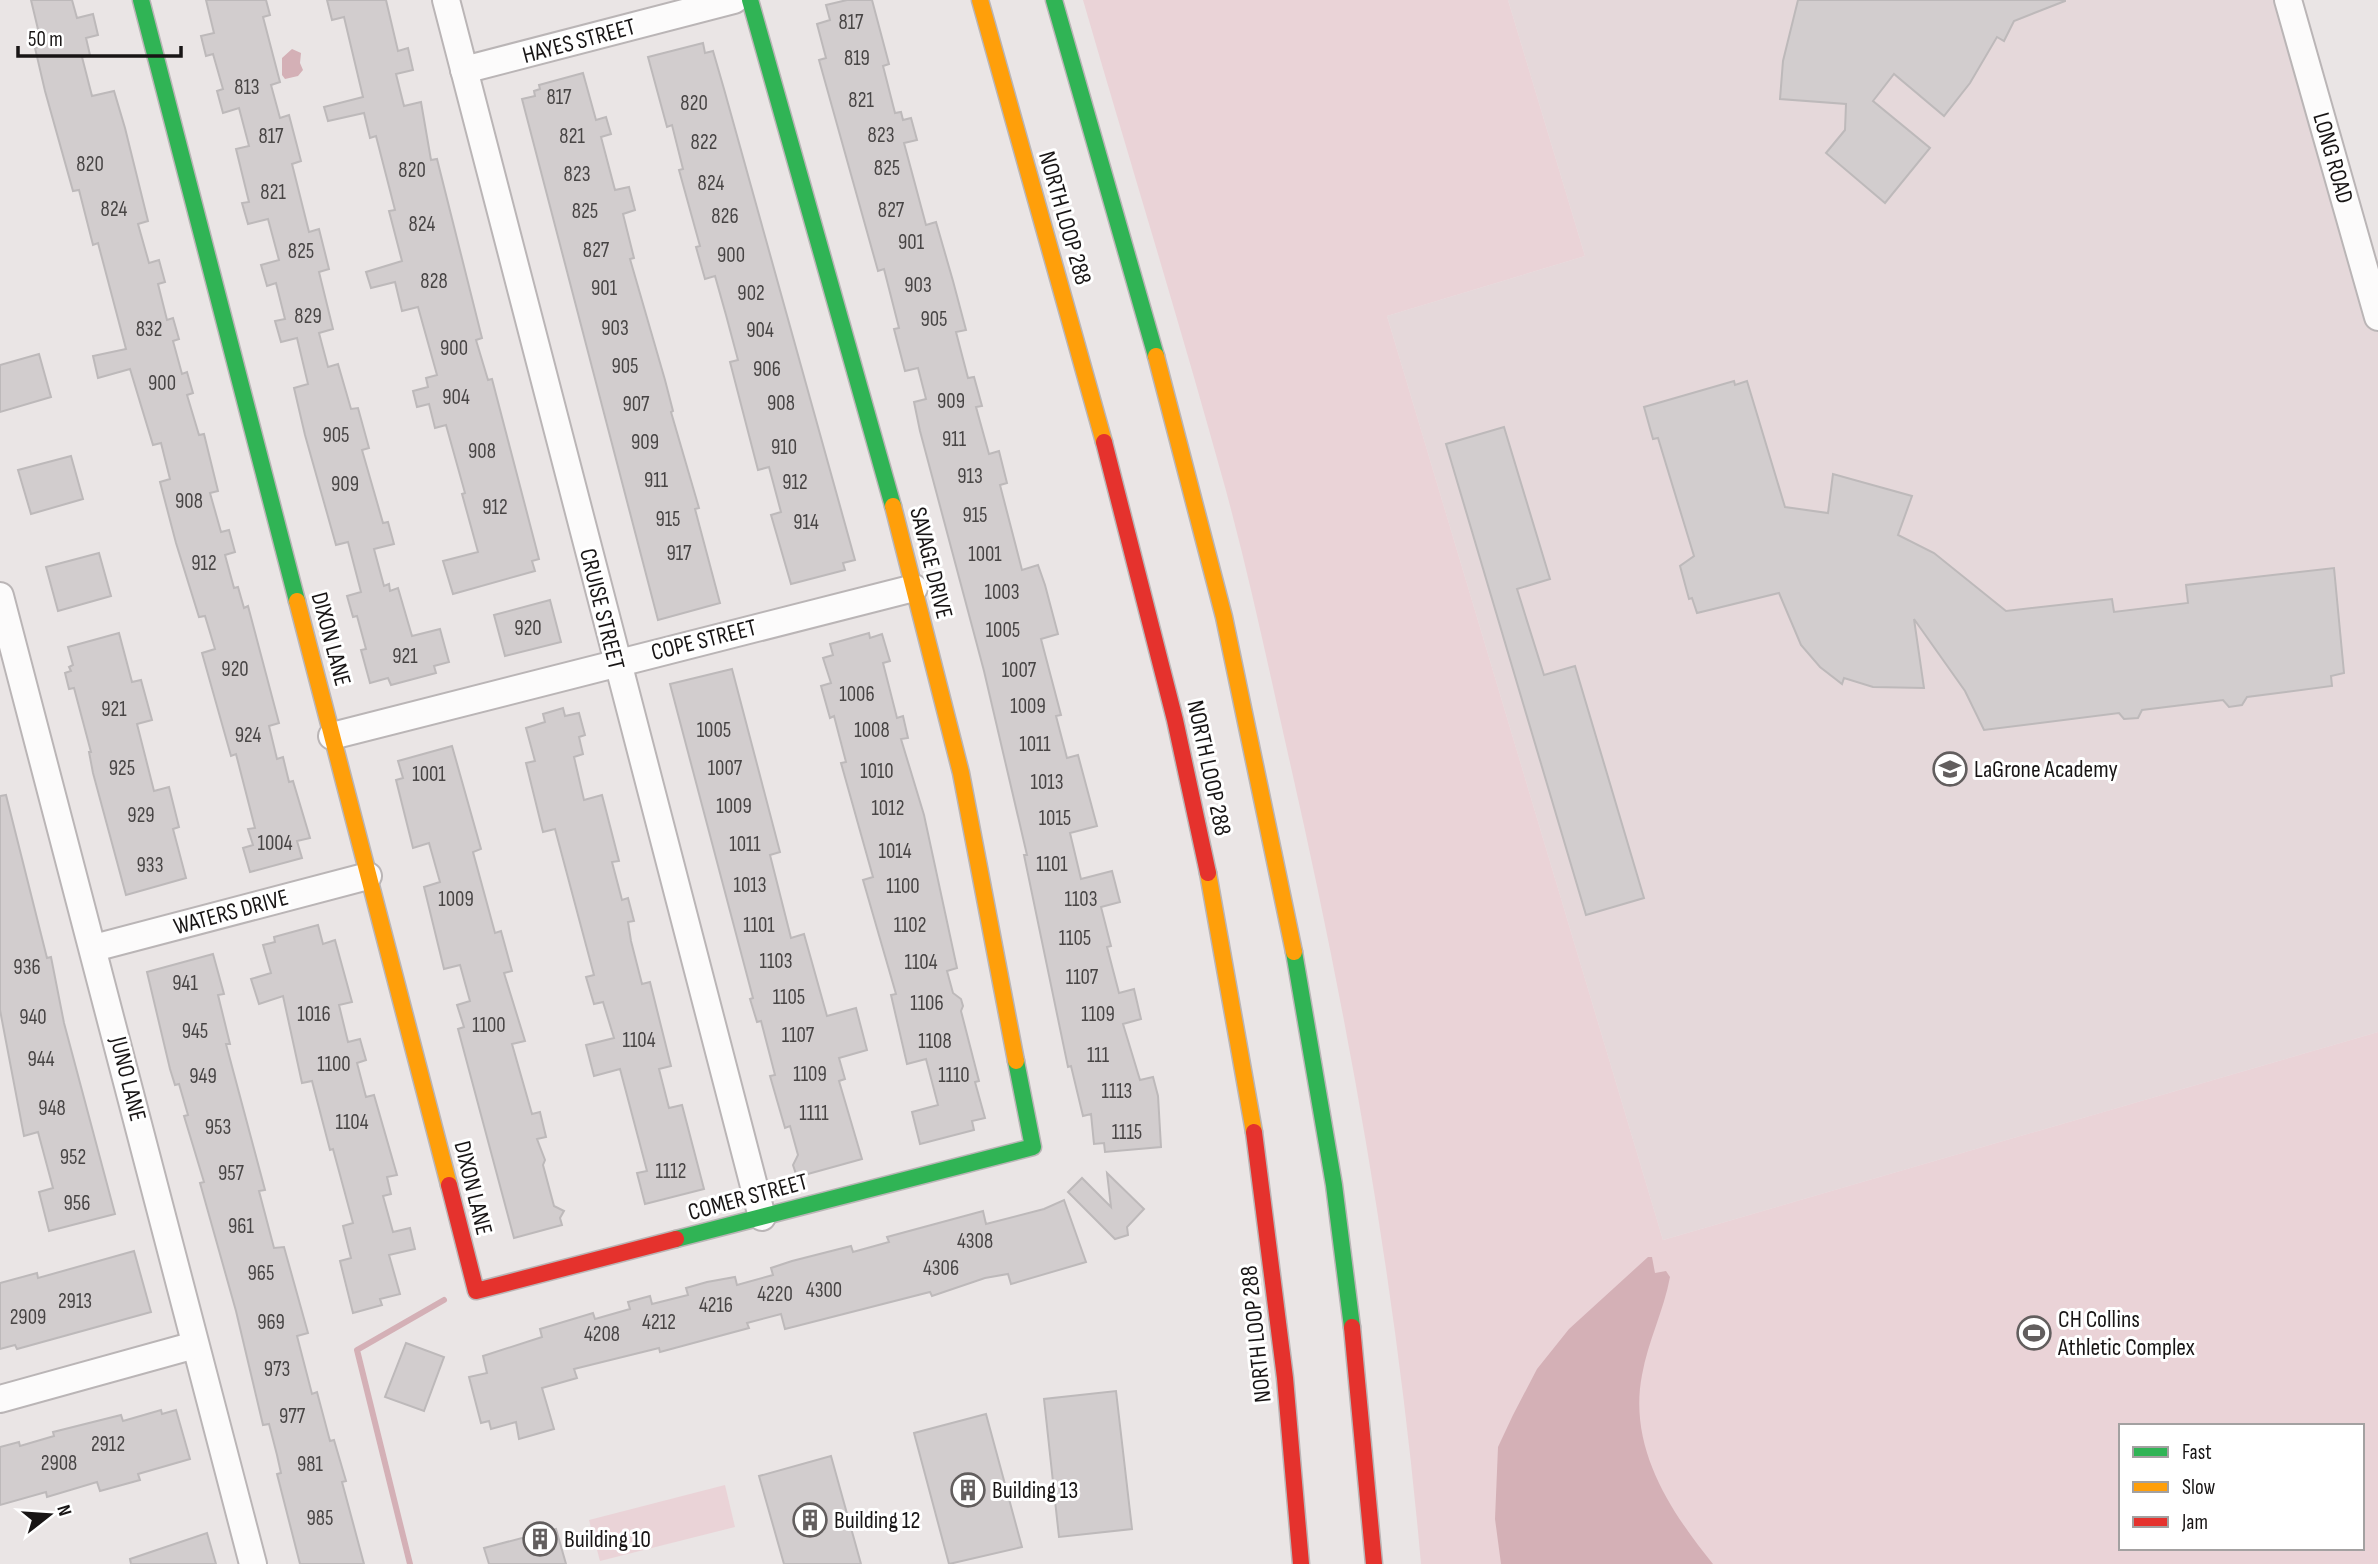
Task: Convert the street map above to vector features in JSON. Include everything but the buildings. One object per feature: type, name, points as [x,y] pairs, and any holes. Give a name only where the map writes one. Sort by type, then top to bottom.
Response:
[{"type":"main road","name":"DIXON LANE","points":[[141,0],[476,1291]]},
{"type":"main road","name":"SAVAGE DRIVE","points":[[750,0],[914,588],[961,773],[1032,1147]]},
{"type":"main road","name":"NORTH LOOP 288","points":[[979,0],[1135,554],[1200,829],[1247,1095],[1279,1326],[1301,1564]]},
{"type":"main road","name":"NORTH LOOP 288","points":[[1054,0],[1197,504],[1243,700],[1290,926],[1335,1192],[1364,1439],[1374,1564]]},
{"type":"main road","name":"COMER STREET","points":[[476,1291],[1032,1147]]},
{"type":"main road","points":[[1289,1564],[1291,1450]]},
{"type":"street","name":"CRUISE STREET","points":[[446,0],[762,1217]]},
{"type":"street","name":"HAYES STREET","points":[[464,70],[734,0]]},
{"type":"street","name":"LONG ROAD","points":[[2288,0],[2366,230],[2378,317]]},
{"type":"street","name":"COPE STREET","points":[[332,736],[914,588]]},
{"type":"street","name":"JUNO LANE","points":[[0,596],[253,1564]]},
{"type":"street","name":"WATERS DRIVE","points":[[94,948],[368,876]]},
{"type":"street","points":[[0,1399],[195,1345]]},
{"type":"shaded area","points":[[1083,0],[1508,0],[1585,256],[1387,316],[1663,1240],[2378,1032],[2378,1564],[1421,1564],[1399,1360],[1351,1056],[1258,620],[1234,520]]},
{"type":"shaded area","name":"LaGrone Academy","points":[[1508,0],[2288,0],[2378,317],[2378,1032],[1663,1240],[1387,316],[1585,256]]},
{"type":"shaded area","points":[[292,49],[301,53],[300,63],[303,70],[298,76],[285,79],[282,75],[282,58]]},
{"type":"shaded area","points":[[1648,1257],[1652,1257],[1655,1273],[1666,1271],[1670,1277],[1642,1375],[1639,1402],[1641,1427],[1656,1477],[1668,1500],[1713,1564],[1501,1564],[1495,1519],[1498,1447],[1513,1415],[1537,1369],[1569,1329]]},
{"type":"shaded area","points":[[725,1485],[735,1527],[600,1561],[589,1520]]},
{"type":"waterway","points":[[410,1564],[357,1350],[444,1300]]},
{"type":"traffic: fast","points":[[141,0],[297,601]]},
{"type":"traffic: fast","points":[[750,0],[893,506]]},
{"type":"traffic: fast","points":[[1054,0],[1156,356]]},
{"type":"traffic: fast","points":[[1294,952],[1334,1185],[1352,1327]]},
{"type":"traffic: fast","points":[[676,1239],[1033,1147],[1016,1061]]},
{"type":"traffic: slow","points":[[980,0],[1104,442]]},
{"type":"traffic: slow","points":[[1156,356],[1224,617],[1294,952]]},
{"type":"traffic: slow","points":[[893,506],[961,773],[1016,1061]]},
{"type":"traffic: slow","points":[[297,601],[449,1185]]},
{"type":"traffic: slow","points":[[1208,873],[1254,1132]]},
{"type":"traffic: jam","points":[[1104,442],[1175,720],[1208,873]]},
{"type":"traffic: jam","points":[[1254,1132],[1285,1378],[1301,1564]]},
{"type":"traffic: jam","points":[[449,1185],[476,1291],[676,1239]]},
{"type":"traffic: jam","points":[[1352,1327],[1374,1564]]},
{"type":"place","name":"LaGrone Academy","points":[[1950,769]]},
{"type":"place","name":"CH Collins Athletic Complex","points":[[2034,1333]]},
{"type":"place","name":"Building 13","points":[[968,1490]]},
{"type":"place","name":"Building 12","points":[[810,1520]]},
{"type":"place","name":"Building 10","points":[[540,1539]]}]
